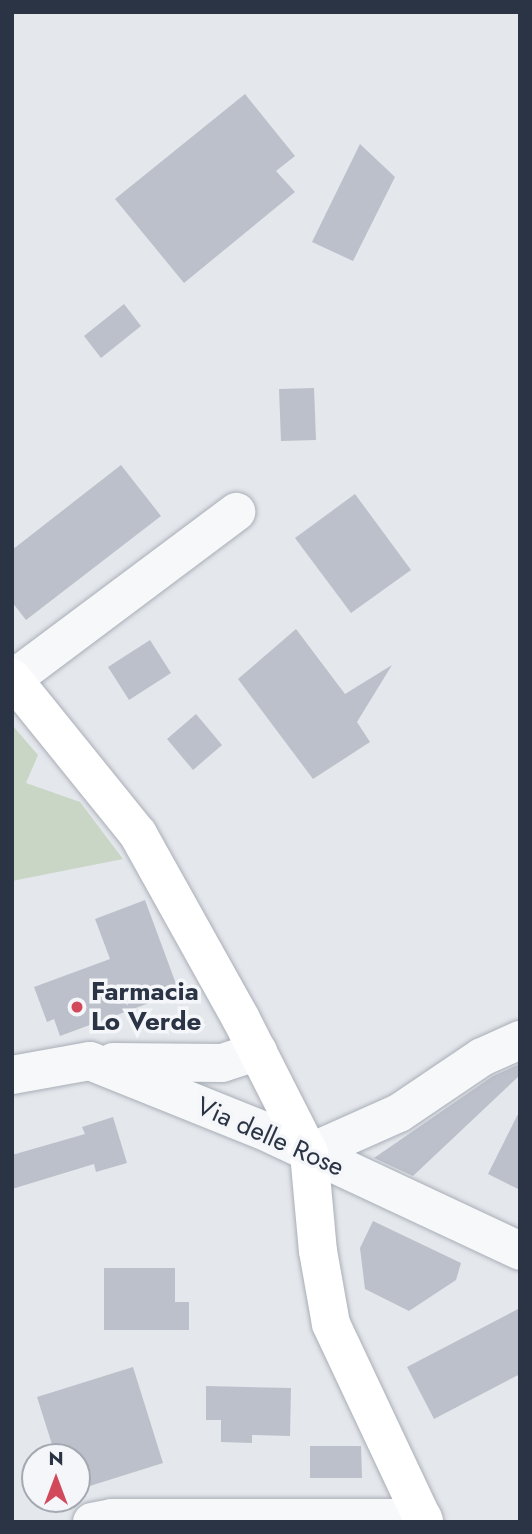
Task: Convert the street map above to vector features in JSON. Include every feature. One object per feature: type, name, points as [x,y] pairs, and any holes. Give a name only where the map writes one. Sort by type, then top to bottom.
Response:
[{"type":"street","points":[[92,1522],[111,1518],[424,1520],[331,1324],[318,1251],[309,1153],[258,1051],[138,834],[13,679],[236,512]]},
{"type":"street","points":[[309,1153],[399,1113],[482,1057],[520,1040]]},
{"type":"street","points":[[12,1075],[90,1061],[222,1063],[258,1051]]},
{"type":"street","name":"Via delle Rose","points":[[90,1061],[262,1129],[520,1251]]},
{"type":"green space","points":[[12,725],[38,755],[26,783],[80,802],[123,859],[12,881]]},
{"type":"building","points":[[245,94],[295,156],[276,171],[295,192],[184,283],[115,199]]},
{"type":"building","points":[[360,144],[395,177],[353,261],[312,242]]},
{"type":"building","points":[[124,304],[141,326],[101,358],[84,336]]},
{"type":"building","points":[[314,388],[316,440],[281,441],[279,389]]},
{"type":"building","points":[[121,465],[161,516],[26,620],[12,602],[12,550]]},
{"type":"building","points":[[355,494],[411,570],[351,613],[295,538]]},
{"type":"building","points":[[296,629],[345,694],[392,665],[357,722],[370,742],[313,779],[238,679]]},
{"type":"building","points":[[150,640],[171,673],[129,700],[108,667]]},
{"type":"building","points":[[196,714],[222,745],[193,770],[167,739]]},
{"type":"building","points":[[145,900],[179,992],[60,1036],[54,1019],[47,1022],[34,987],[110,959],[95,919]]},
{"type":"building","points":[[520,1064],[520,1075],[413,1176],[374,1158],[493,1076]]},
{"type":"building","points":[[520,1110],[520,1190],[488,1174]]},
{"type":"building","points":[[113,1117],[127,1163],[96,1172],[94,1164],[12,1189],[12,1155],[85,1134],[82,1127]]},
{"type":"building","points":[[373,1221],[461,1263],[456,1280],[409,1311],[365,1289],[360,1248]]},
{"type":"building","points":[[104,1268],[175,1268],[175,1302],[189,1302],[189,1330],[104,1330]]},
{"type":"building","points":[[520,1308],[520,1374],[434,1419],[407,1367]]},
{"type":"building","points":[[133,1367],[163,1463],[91,1486],[91,1443],[52,1443],[37,1397]]},
{"type":"building","points":[[206,1386],[291,1388],[290,1436],[252,1435],[252,1443],[221,1442],[221,1420],[206,1420]]},
{"type":"building","points":[[310,1446],[361,1446],[362,1478],[310,1478]]},
{"type":"place","name":"Farmacia Lo Verde","points":[[77,1007]]}]
